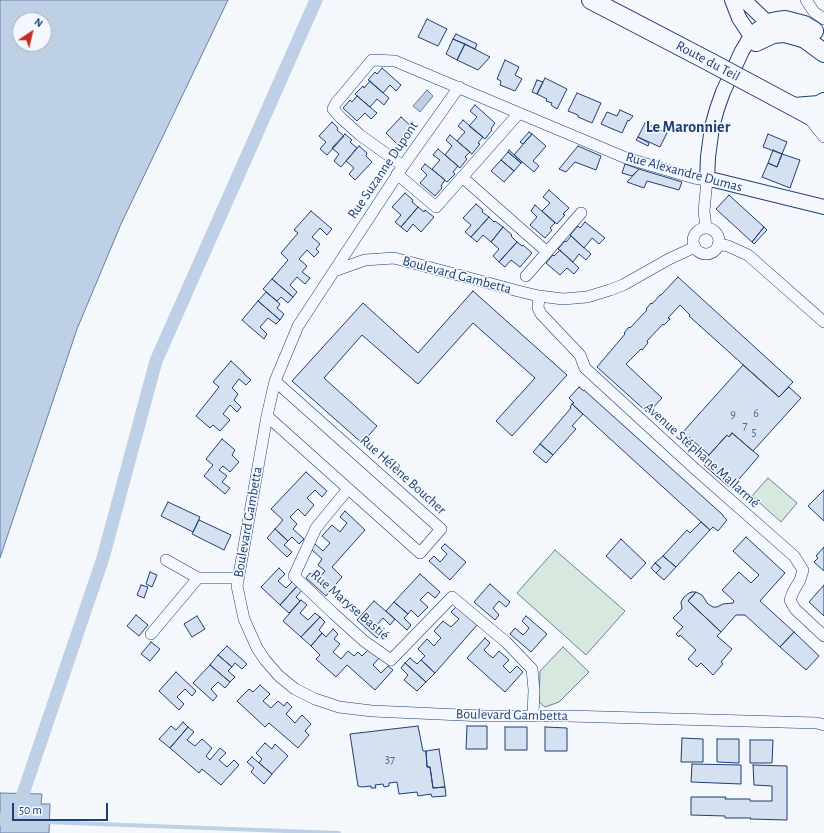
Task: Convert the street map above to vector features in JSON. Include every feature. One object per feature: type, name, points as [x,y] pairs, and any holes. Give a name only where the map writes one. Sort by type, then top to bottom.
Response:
[{"type":"main road","name":"Route du Teil","points":[[590,0],[824,123]]},
{"type":"main road","points":[[759,36],[777,20],[785,20],[804,25],[824,38]]},
{"type":"main road","points":[[759,36],[784,33],[788,34],[805,39],[824,53]]},
{"type":"main road","points":[[800,110],[819,105],[824,102]]},
{"type":"street","points":[[806,0],[814,12],[824,19]]},
{"type":"street","points":[[741,1],[759,36]]},
{"type":"street","points":[[741,1],[739,18],[759,36]]},
{"type":"street","points":[[706,228],[704,211],[708,156],[712,127],[722,92],[759,36]]},
{"type":"street","name":"Rue Alexandre Dumas","points":[[400,170],[360,136],[333,109],[336,103],[372,60],[394,61],[626,158],[700,179],[714,180],[824,207]]},
{"type":"street","name":"Rue Suzanne Dupont","points":[[334,271],[400,170],[459,87]]},
{"type":"street","points":[[800,110],[824,137]]},
{"type":"street","points":[[400,170],[436,207],[519,113]]},
{"type":"street","points":[[462,177],[547,252]]},
{"type":"street","points":[[526,276],[581,213]]},
{"type":"street","points":[[706,228],[714,232],[718,240],[716,248],[713,252],[708,254],[700,252],[695,247],[693,240],[696,233],[706,228]]},
{"type":"street","points":[[718,244],[728,246],[748,256],[824,322]]},
{"type":"street","name":"Boulevard Gambetta","points":[[695,247],[669,259],[623,285],[600,294],[588,297],[562,299],[540,296],[394,258],[365,260],[334,271],[298,326],[275,381],[267,416],[238,578],[237,586],[244,620],[264,660],[279,676],[295,689],[315,699],[339,707],[372,711],[484,716],[568,716],[817,723],[824,725]]},
{"type":"street","name":"Avenue Stéphane Mallarmé","points":[[540,296],[538,308],[541,314],[580,355],[585,368],[694,468],[794,556],[803,570],[800,580],[790,600],[795,609],[824,636]]},
{"type":"street","name":"Rue Hélène Boucher","points":[[267,416],[420,553],[441,529],[275,381]]},
{"type":"street","name":"Rue Maryse Bastié","points":[[348,489],[316,528],[294,576],[364,641],[391,660],[452,597],[506,642],[532,669],[534,690],[533,716]]},
{"type":"street","points":[[166,560],[198,578],[238,578]]},
{"type":"street","points":[[152,634],[198,578]]},
{"type":"shaded area","points":[[768,478],[797,503],[781,522],[752,496]]},
{"type":"shaded area","points":[[555,550],[625,611],[586,655],[517,593]]},
{"type":"shaded area","points":[[563,647],[589,672],[559,702],[545,707],[539,702],[540,671]]},
{"type":"water","points":[[0,0],[228,0],[121,224],[77,329],[0,558]]},
{"type":"water","points":[[427,90],[433,96],[420,112],[413,106]]},
{"type":"water","points":[[0,793],[42,794],[41,804],[50,804],[49,833],[0,833]]},
{"type":"building","points":[[427,19],[447,29],[438,46],[418,37]]},
{"type":"building","points":[[456,34],[477,44],[475,49],[453,39]]},
{"type":"building","points":[[453,39],[465,44],[457,60],[446,54]]},
{"type":"building","points":[[465,44],[490,57],[478,70],[457,60]]},
{"type":"building","points":[[505,60],[519,67],[515,75],[522,79],[515,91],[500,85],[501,81],[497,79]]},
{"type":"building","points":[[382,68],[401,85],[396,91],[390,85],[383,93],[368,80],[375,72],[377,74]]},
{"type":"building","points":[[545,78],[567,89],[557,109],[551,105],[552,103],[546,101],[547,99],[537,94]]},
{"type":"building","points":[[537,80],[543,82],[537,94],[532,92]]},
{"type":"building","points":[[370,81],[389,98],[384,105],[377,99],[370,107],[355,94],[363,86],[364,88]]},
{"type":"building","points":[[577,93],[601,103],[592,123],[568,111]]},
{"type":"building","points":[[357,96],[377,113],[371,119],[365,113],[357,121],[343,108],[350,100],[352,102]]},
{"type":"building","points":[[475,105],[495,123],[485,139],[469,126],[477,117],[470,111]]},
{"type":"building","points":[[620,110],[633,116],[629,121],[628,120],[622,133],[601,124],[607,112],[617,116]]},
{"type":"building","points":[[401,117],[413,128],[398,145],[386,133]]},
{"type":"building","points":[[463,120],[483,137],[478,143],[480,144],[472,154],[457,141],[465,132],[458,126]]},
{"type":"building","points":[[332,122],[338,128],[337,130],[344,136],[327,155],[320,149],[326,142],[319,136]]},
{"type":"building","points":[[645,123],[667,133],[660,147],[638,137]]},
{"type":"building","points":[[529,132],[532,134],[523,144],[520,142]]},
{"type":"building","points":[[345,134],[352,140],[350,142],[357,148],[341,167],[334,161],[339,154],[332,148]]},
{"type":"building","points":[[532,134],[546,146],[533,161],[539,166],[534,172],[514,155]]},
{"type":"building","points":[[768,134],[787,142],[782,154],[763,147]]},
{"type":"building","points":[[450,135],[470,152],[465,157],[467,159],[460,168],[445,155],[452,146],[446,140]]},
{"type":"building","points":[[638,137],[649,143],[648,146],[636,140]]},
{"type":"building","points":[[359,146],[367,153],[366,156],[372,162],[355,180],[349,174],[354,168],[346,161]]},
{"type":"building","points":[[578,146],[601,156],[596,170],[575,162],[566,172],[559,169]]},
{"type":"building","points":[[438,149],[458,166],[453,172],[455,174],[447,182],[432,169],[440,160],[433,155]]},
{"type":"building","points":[[509,150],[522,162],[521,163],[508,152]]},
{"type":"building","points":[[773,150],[782,154],[777,167],[768,163]]},
{"type":"building","points":[[508,152],[521,163],[514,171],[501,160]]},
{"type":"building","points":[[782,154],[800,160],[790,188],[762,177],[768,163],[777,167]]},
{"type":"building","points":[[501,160],[514,171],[504,182],[491,171]]},
{"type":"building","points":[[425,164],[445,180],[441,186],[442,188],[435,196],[420,183],[427,175],[421,169]]},
{"type":"building","points":[[625,164],[639,169],[632,176],[622,173]]},
{"type":"building","points":[[639,169],[682,182],[679,190],[647,181],[644,188],[627,182]]},
{"type":"building","points":[[549,190],[569,208],[557,224],[542,211],[550,203],[543,197]]},
{"type":"building","points":[[405,193],[418,207],[401,227],[395,222],[401,215],[392,207]]},
{"type":"building","points":[[729,195],[764,227],[752,242],[716,209]]},
{"type":"building","points":[[476,204],[483,210],[482,212],[489,217],[471,237],[465,232],[471,225],[463,218]]},
{"type":"building","points":[[535,205],[555,223],[550,228],[552,230],[545,238],[530,225],[537,217],[531,211]]},
{"type":"building","points":[[418,207],[434,217],[421,232],[413,224],[407,232],[401,227]]},
{"type":"building","points":[[311,211],[332,229],[327,235],[320,228],[312,237],[320,244],[316,249],[319,252],[314,257],[307,250],[299,259],[307,266],[302,272],[310,278],[305,284],[297,277],[290,285],[297,292],[293,297],[272,279],[288,260],[281,253],[298,233],[294,230]]},
{"type":"building","points":[[489,217],[503,227],[491,242],[483,235],[477,242],[471,237]]},
{"type":"building","points":[[585,222],[605,238],[599,244],[592,238],[584,248],[570,235],[578,226],[580,228]]},
{"type":"building","points":[[503,227],[517,242],[499,262],[493,256],[499,249],[491,242]]},
{"type":"building","points":[[764,227],[767,230],[754,244],[752,242]]},
{"type":"building","points":[[571,236],[591,254],[586,260],[579,254],[573,262],[558,249]]},
{"type":"building","points":[[517,242],[532,253],[520,267],[511,260],[505,267],[499,262]]},
{"type":"building","points":[[560,250],[579,268],[574,274],[567,268],[560,275],[546,263]]},
{"type":"building","points":[[678,277],[793,382],[779,397],[689,316],[690,315],[680,305],[668,318],[670,319],[664,325],[663,324],[647,341],[648,343],[642,350],[641,349],[626,364],[662,398],[648,413],[597,367],[625,334],[624,333],[629,327],[630,328],[647,310],[646,309],[651,303],[652,304]]},
{"type":"building","points":[[272,279],[293,297],[288,303],[281,297],[277,301],[263,289]]},
{"type":"building","points":[[473,291],[567,375],[512,436],[496,421],[535,378],[473,323],[418,384],[362,335],[324,378],[377,426],[362,443],[292,381],[363,303],[418,353]]},
{"type":"building","points":[[266,292],[280,304],[277,308],[284,314],[280,320],[258,301]]},
{"type":"building","points":[[258,301],[280,320],[276,324],[268,318],[260,327],[267,334],[264,339],[242,320]]},
{"type":"building","points":[[231,361],[251,380],[246,385],[239,379],[232,388],[238,394],[234,400],[241,407],[237,412],[230,405],[223,414],[230,420],[220,431],[213,425],[210,428],[196,416],[219,387],[213,382]]},
{"type":"building","points":[[743,365],[779,397],[789,387],[801,398],[753,451],[732,433],[729,437],[727,435],[709,455],[683,432]]},
{"type":"building","points":[[579,387],[723,515],[727,520],[718,531],[713,527],[710,530],[572,404],[574,403],[569,398]]},
{"type":"building","points":[[572,404],[583,414],[572,426],[576,429],[553,455],[540,444],[571,408],[570,407]]},
{"type":"building","points":[[732,433],[759,456],[734,485],[732,483],[729,487],[704,465],[707,460],[706,458],[727,435],[729,437]]},
{"type":"building","points":[[222,439],[235,450],[232,455],[239,462],[230,472],[223,466],[219,470],[227,476],[222,482],[230,488],[225,494],[204,476],[213,465],[206,459]]},
{"type":"building","points":[[540,444],[553,455],[546,463],[533,452]]},
{"type":"building","points":[[306,472],[327,491],[322,497],[315,490],[307,498],[314,505],[305,516],[298,509],[290,517],[297,524],[293,529],[304,539],[299,544],[292,537],[288,541],[275,529],[283,520],[271,509]]},
{"type":"building","points":[[824,490],[824,521],[808,506]]},
{"type":"building","points":[[168,502],[200,517],[193,532],[161,516]]},
{"type":"building","points":[[345,511],[365,530],[332,567],[342,577],[326,596],[306,578],[310,573],[318,579],[325,571],[318,565],[322,559],[311,549],[315,544],[323,551],[330,543],[322,536],[332,525],[340,532],[347,523],[340,517]]},
{"type":"building","points":[[199,520],[231,535],[224,550],[192,534]]},
{"type":"building","points":[[701,522],[710,530],[676,567],[663,556],[687,530],[690,533]]},
{"type":"building","points":[[275,529],[288,541],[284,545],[292,552],[287,557],[267,538]]},
{"type":"building","points":[[746,537],[785,573],[760,601],[794,632],[780,647],[745,615],[736,615],[721,632],[688,601],[696,592],[702,595],[708,604],[713,607],[733,603],[734,601],[722,590],[739,572],[751,583],[759,575],[733,551]]},
{"type":"building","points":[[621,539],[646,563],[631,579],[606,556]]},
{"type":"building","points":[[445,544],[466,562],[450,580],[429,561],[434,556],[440,562],[443,559],[447,554],[441,548]]},
{"type":"building","points":[[824,547],[824,571],[814,562],[818,558],[816,556]]},
{"type":"building","points":[[663,556],[676,567],[664,580],[656,573],[661,568],[655,563]]},
{"type":"building","points":[[655,563],[661,568],[656,573],[651,568]]},
{"type":"building","points":[[279,568],[285,574],[278,581],[286,588],[293,581],[298,585],[280,605],[261,587]]},
{"type":"building","points":[[150,572],[157,575],[152,587],[146,584]]},
{"type":"building","points":[[420,574],[440,592],[435,598],[428,592],[420,600],[428,607],[418,617],[411,610],[408,614],[394,602]]},
{"type":"building","points":[[490,584],[510,602],[506,607],[499,601],[493,608],[499,615],[495,620],[474,602]]},
{"type":"building","points":[[141,585],[148,587],[144,598],[137,595]]},
{"type":"building","points":[[298,585],[303,589],[296,597],[300,601],[289,613],[280,605]]},
{"type":"building","points":[[824,585],[824,616],[809,602]]},
{"type":"building","points":[[692,592],[696,592],[688,601],[721,632],[717,636],[732,649],[721,662],[723,664],[713,675],[701,663],[697,667],[688,659],[696,650],[680,635],[679,637],[676,634],[683,627],[673,618],[682,609],[681,602],[684,597]]},
{"type":"building","points":[[301,600],[307,605],[300,613],[308,620],[315,613],[320,617],[301,637],[283,621]]},
{"type":"building","points":[[374,601],[395,619],[390,625],[383,618],[375,627],[382,633],[377,638],[357,620]]},
{"type":"building","points":[[394,602],[408,614],[404,618],[411,625],[407,630],[386,611]]},
{"type":"building","points":[[456,607],[477,625],[435,673],[421,660],[425,656],[418,649],[427,639],[434,646],[441,638],[434,631],[443,621],[451,627],[459,619],[451,612]]},
{"type":"building","points":[[136,615],[148,625],[139,636],[127,626]]},
{"type":"building","points":[[197,616],[205,629],[192,637],[184,624]]},
{"type":"building","points":[[526,616],[547,634],[531,652],[510,634],[515,628],[523,635],[526,632],[529,628],[522,621]]},
{"type":"building","points":[[320,617],[325,622],[319,630],[322,633],[311,646],[301,637]]},
{"type":"building","points":[[333,629],[338,634],[334,639],[340,644],[333,652],[341,659],[348,651],[354,656],[358,652],[362,656],[369,649],[379,658],[373,665],[381,673],[388,666],[393,670],[375,690],[347,665],[336,677],[316,659],[320,655],[311,646],[322,633],[326,637]]},
{"type":"building","points":[[794,632],[819,656],[806,670],[780,647]]},
{"type":"building","points":[[485,638],[490,643],[484,650],[488,654],[493,658],[499,651],[509,660],[503,666],[510,673],[517,666],[523,672],[505,692],[467,658]]},
{"type":"building","points":[[151,642],[160,649],[150,661],[141,654]]},
{"type":"building","points":[[227,646],[247,664],[242,669],[235,663],[232,667],[218,655]]},
{"type":"building","points":[[218,655],[232,667],[228,671],[235,677],[230,682],[210,665]]},
{"type":"building","points":[[410,658],[417,664],[421,660],[435,673],[426,682],[405,663]]},
{"type":"building","points":[[405,663],[426,682],[417,691],[404,680],[408,675],[401,668]]},
{"type":"building","points":[[210,665],[230,682],[225,688],[218,682],[211,689],[217,696],[213,701],[193,683]]},
{"type":"building","points":[[176,672],[196,691],[192,696],[185,689],[177,697],[184,704],[179,710],[159,691]]},
{"type":"building","points":[[260,685],[270,694],[263,701],[271,708],[278,701],[284,706],[287,702],[292,707],[286,714],[295,723],[302,715],[311,724],[305,731],[309,735],[298,748],[269,723],[265,727],[237,701],[249,689],[253,692]]},
{"type":"building","points":[[183,722],[188,727],[170,748],[159,739],[171,726],[176,730]]},
{"type":"building","points":[[418,726],[423,751],[426,751],[427,767],[430,767],[433,788],[445,787],[446,796],[432,797],[431,794],[418,796],[417,792],[399,794],[397,782],[389,783],[389,786],[384,787],[383,784],[375,785],[376,788],[371,788],[371,786],[358,786],[350,734]]},
{"type":"building","points":[[467,726],[487,726],[487,749],[466,749]]},
{"type":"building","points":[[188,727],[194,732],[187,740],[195,746],[202,739],[212,748],[206,756],[210,760],[220,748],[226,753],[219,760],[227,767],[234,760],[239,765],[221,785],[202,769],[199,773],[170,748]]},
{"type":"building","points":[[505,727],[527,727],[527,750],[505,750]]},
{"type":"building","points":[[545,727],[567,728],[567,751],[545,751]]},
{"type":"building","points":[[682,738],[703,739],[703,762],[681,762]]},
{"type":"building","points":[[717,739],[739,739],[739,763],[717,762]]},
{"type":"building","points":[[750,740],[773,740],[772,763],[750,763]]},
{"type":"building","points":[[265,743],[272,749],[275,744],[288,756],[272,774],[259,763],[262,759],[256,753]]},
{"type":"building","points":[[439,749],[445,787],[433,788],[430,767],[427,767],[426,751]]},
{"type":"building","points":[[252,757],[272,774],[264,784],[251,772],[254,768],[247,762]]},
{"type":"building","points":[[692,764],[741,765],[741,784],[691,782]]},
{"type":"building","points":[[753,765],[787,766],[787,820],[725,818],[725,816],[691,815],[691,797],[726,797],[725,799],[772,801],[772,786],[754,785]]},
{"type":"waterway","points":[[0,819],[20,823],[23,794],[103,558],[156,361],[316,0]]},
{"type":"waterway","points":[[45,822],[339,833]]},
{"type":"district","name":"Le Maronnier","points":[[688,127]]}]
